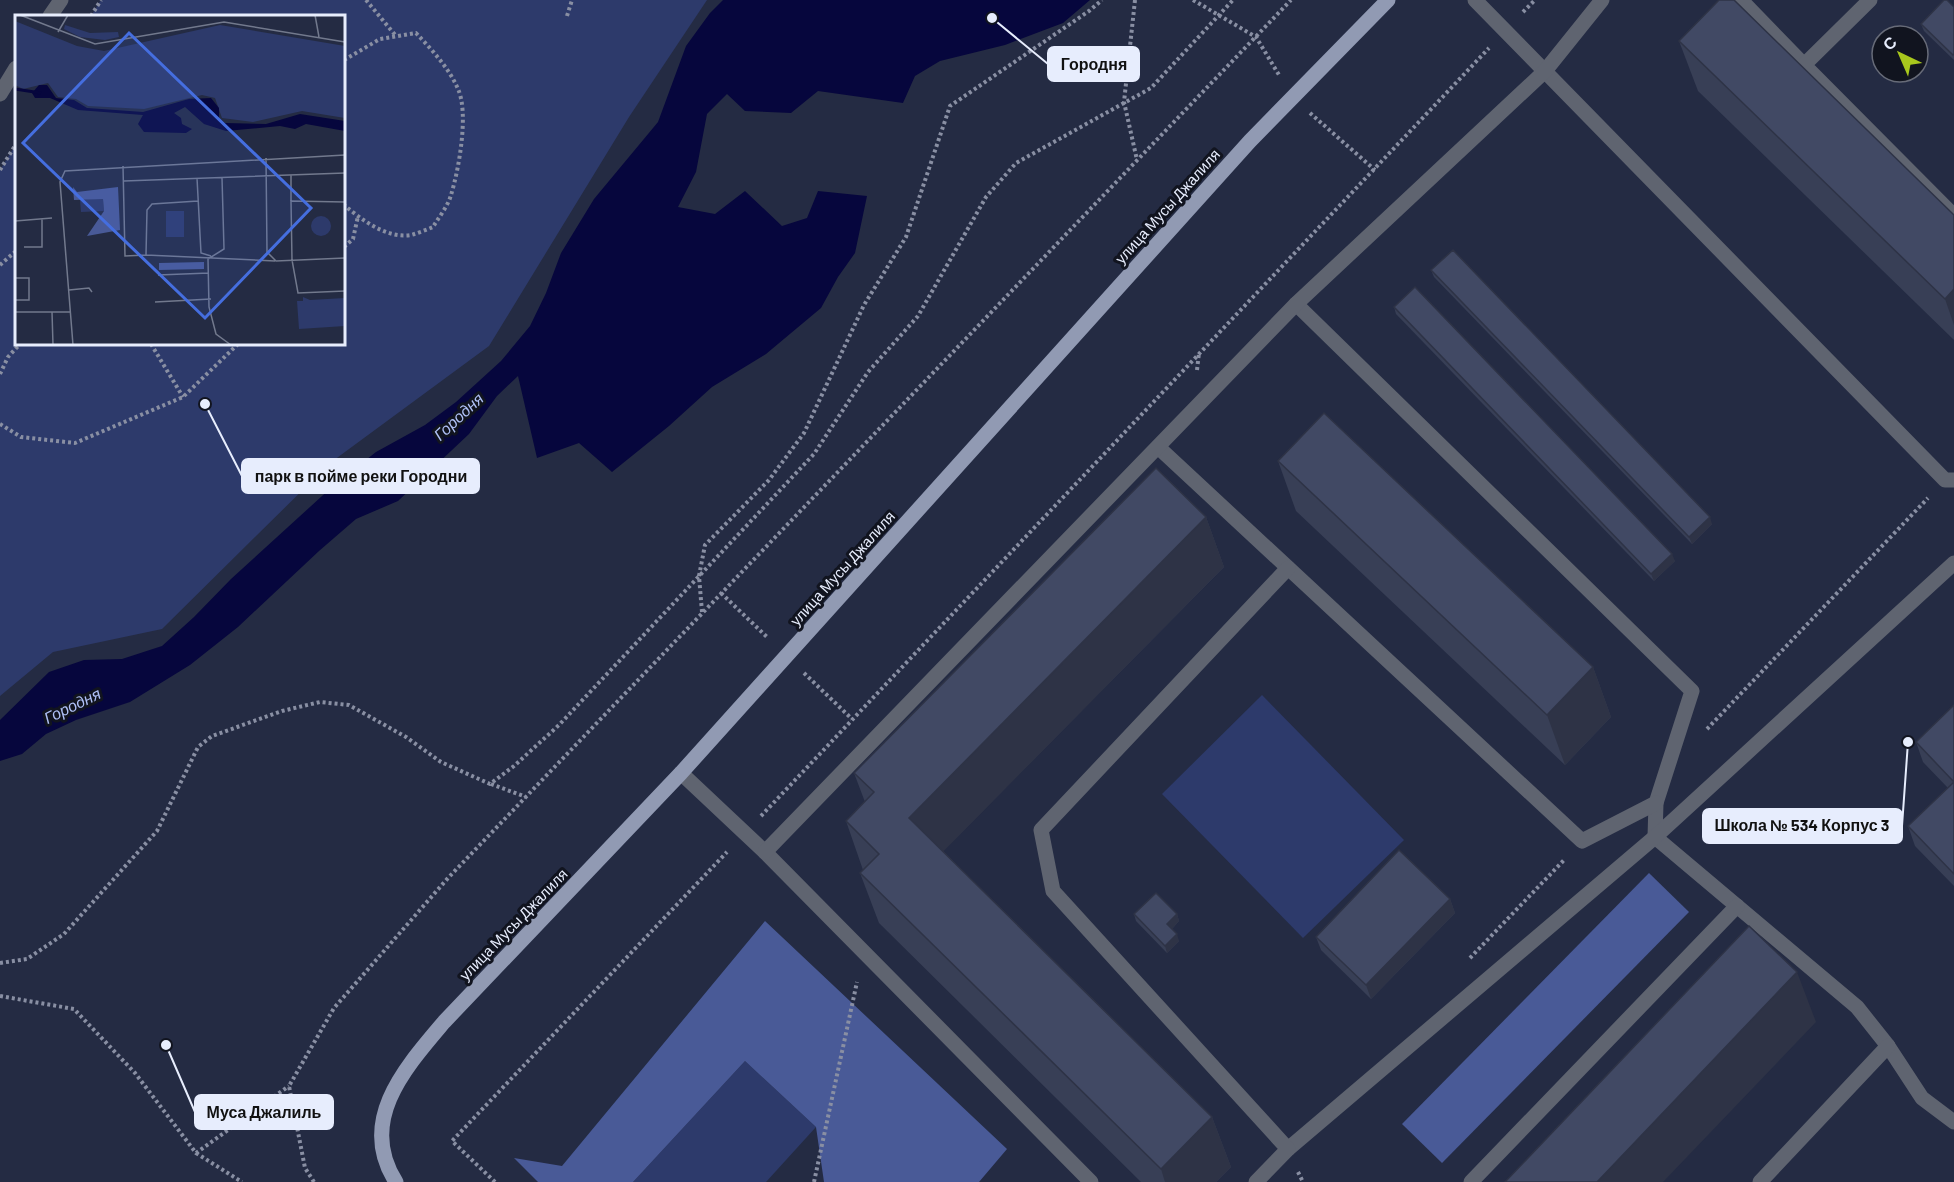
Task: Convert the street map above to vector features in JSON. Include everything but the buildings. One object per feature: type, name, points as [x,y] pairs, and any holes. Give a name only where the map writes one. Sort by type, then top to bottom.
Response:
[{"type":"main road","name":"улица Мусы Джалиля","points":[[396,1182],[387,1168],[380,1131],[384,1110],[415,1056],[444,1022],[681,773],[1250,141],[1388,0]]},
{"type":"street","points":[[51,15],[61,0]]},
{"type":"street","points":[[1475,0],[1949,480]]},
{"type":"street","points":[[765,852],[1296,304],[1545,71],[1602,0]]},
{"type":"street","points":[[1741,0],[1954,216]]},
{"type":"street","points":[[1804,65],[1870,0]]},
{"type":"street","points":[[0,94],[15,71]]},
{"type":"street","points":[[1296,304],[1692,691],[1656,803],[1655,837]]},
{"type":"street","points":[[1158,447],[1582,841],[1656,803]]},
{"type":"street","points":[[1256,1182],[1288,1149],[1655,837],[1954,563]]},
{"type":"street","points":[[1288,568],[1041,830],[1053,891],[1288,1149]]},
{"type":"street","points":[[681,773],[765,852],[1091,1182]]},
{"type":"street","points":[[1655,837],[1857,1007],[1888,1046],[1922,1098],[1954,1122]]},
{"type":"street","points":[[1471,1182],[1737,906]]},
{"type":"street","points":[[1760,1182],[1888,1046]]},
{"type":"path","points":[[92,15],[101,0]]},
{"type":"path","points":[[366,0],[396,37]]},
{"type":"path","points":[[567,16],[572,0]]},
{"type":"path","points":[[702,613],[699,576],[705,545],[769,480],[804,433],[864,305],[906,237],[950,106],[1102,0]]},
{"type":"path","points":[[1135,0],[1124,102],[1137,160]]},
{"type":"path","points":[[1193,0],[1256,37]]},
{"type":"path","points":[[490,784],[514,766],[559,725],[814,454],[868,372],[918,316],[986,197],[1017,163],[1151,88],[1233,0]]},
{"type":"path","points":[[195,1153],[289,1086],[334,1008],[448,878],[1291,0]]},
{"type":"path","points":[[495,1182],[453,1141],[1534,0]]},
{"type":"path","points":[[345,59],[380,39],[416,33],[436,54],[458,89],[464,113],[451,196],[433,227],[409,235],[383,231],[345,206]]},
{"type":"path","points":[[0,170],[15,146]]},
{"type":"path","points":[[345,246],[352,239],[358,216]]},
{"type":"path","points":[[0,266],[15,252]]},
{"type":"path","points":[[0,374],[8,357],[19,345]]},
{"type":"path","points":[[152,345],[183,397]]},
{"type":"path","points":[[0,424],[21,437],[75,443],[183,397],[237,345]]},
{"type":"path","points":[[1706,729],[1949,480]]},
{"type":"path","points":[[0,963],[27,959],[64,934],[94,903],[157,831],[198,747],[212,736],[282,711],[320,702],[349,705],[406,737],[441,762],[526,797]]},
{"type":"path","points":[[814,1182],[864,952]]},
{"type":"path","points":[[0,996],[74,1010],[135,1073],[195,1153],[242,1182]]},
{"type":"path","points":[[289,1086],[305,1168],[314,1182]]},
{"type":"shaded area","points":[[101,0],[707,0],[629,117],[489,346],[330,463],[162,629],[53,652],[0,696],[0,170],[15,146],[15,345],[345,345],[345,15],[92,15]]},
{"type":"shaded area","points":[[1262,695],[1404,840],[1303,938],[1162,794]]},
{"type":"shaded area","points":[[1649,873],[1689,912],[1442,1163],[1402,1124]]},
{"type":"shaded area","points":[[765,921],[1007,1149],[979,1182],[824,1182],[816,1127],[745,1061],[633,1182],[538,1182],[514,1158],[562,1166]]},
{"type":"shaded area","points":[[745,1061],[816,1127],[766,1182],[633,1182]]},
{"type":"water","points":[[723,0],[1090,0],[1063,23],[1005,45],[940,61],[915,76],[903,103],[818,91],[791,113],[745,111],[727,94],[707,114],[696,172],[678,207],[715,214],[745,191],[782,226],[807,218],[818,191],[867,196],[855,253],[838,277],[821,308],[766,354],[712,387],[669,426],[612,472],[579,443],[537,458],[518,376],[497,396],[469,434],[398,501],[356,519],[238,627],[190,665],[130,702],[76,720],[46,734],[22,754],[0,761],[0,720],[49,672],[84,660],[122,659],[162,646],[333,486],[376,452],[425,425],[456,402],[501,361],[530,326],[546,293],[561,253],[594,199],[658,122],[686,46],[710,13]]},
{"type":"place","name":"Городня","points":[[992,18]]},
{"type":"place","name":"парк в пойме реки Городни","points":[[205,404]]},
{"type":"place","name":"Школа № 534 Корпус 3","points":[[1908,742]]},
{"type":"place","name":"Муса Джалиль","points":[[166,1045]]}]
